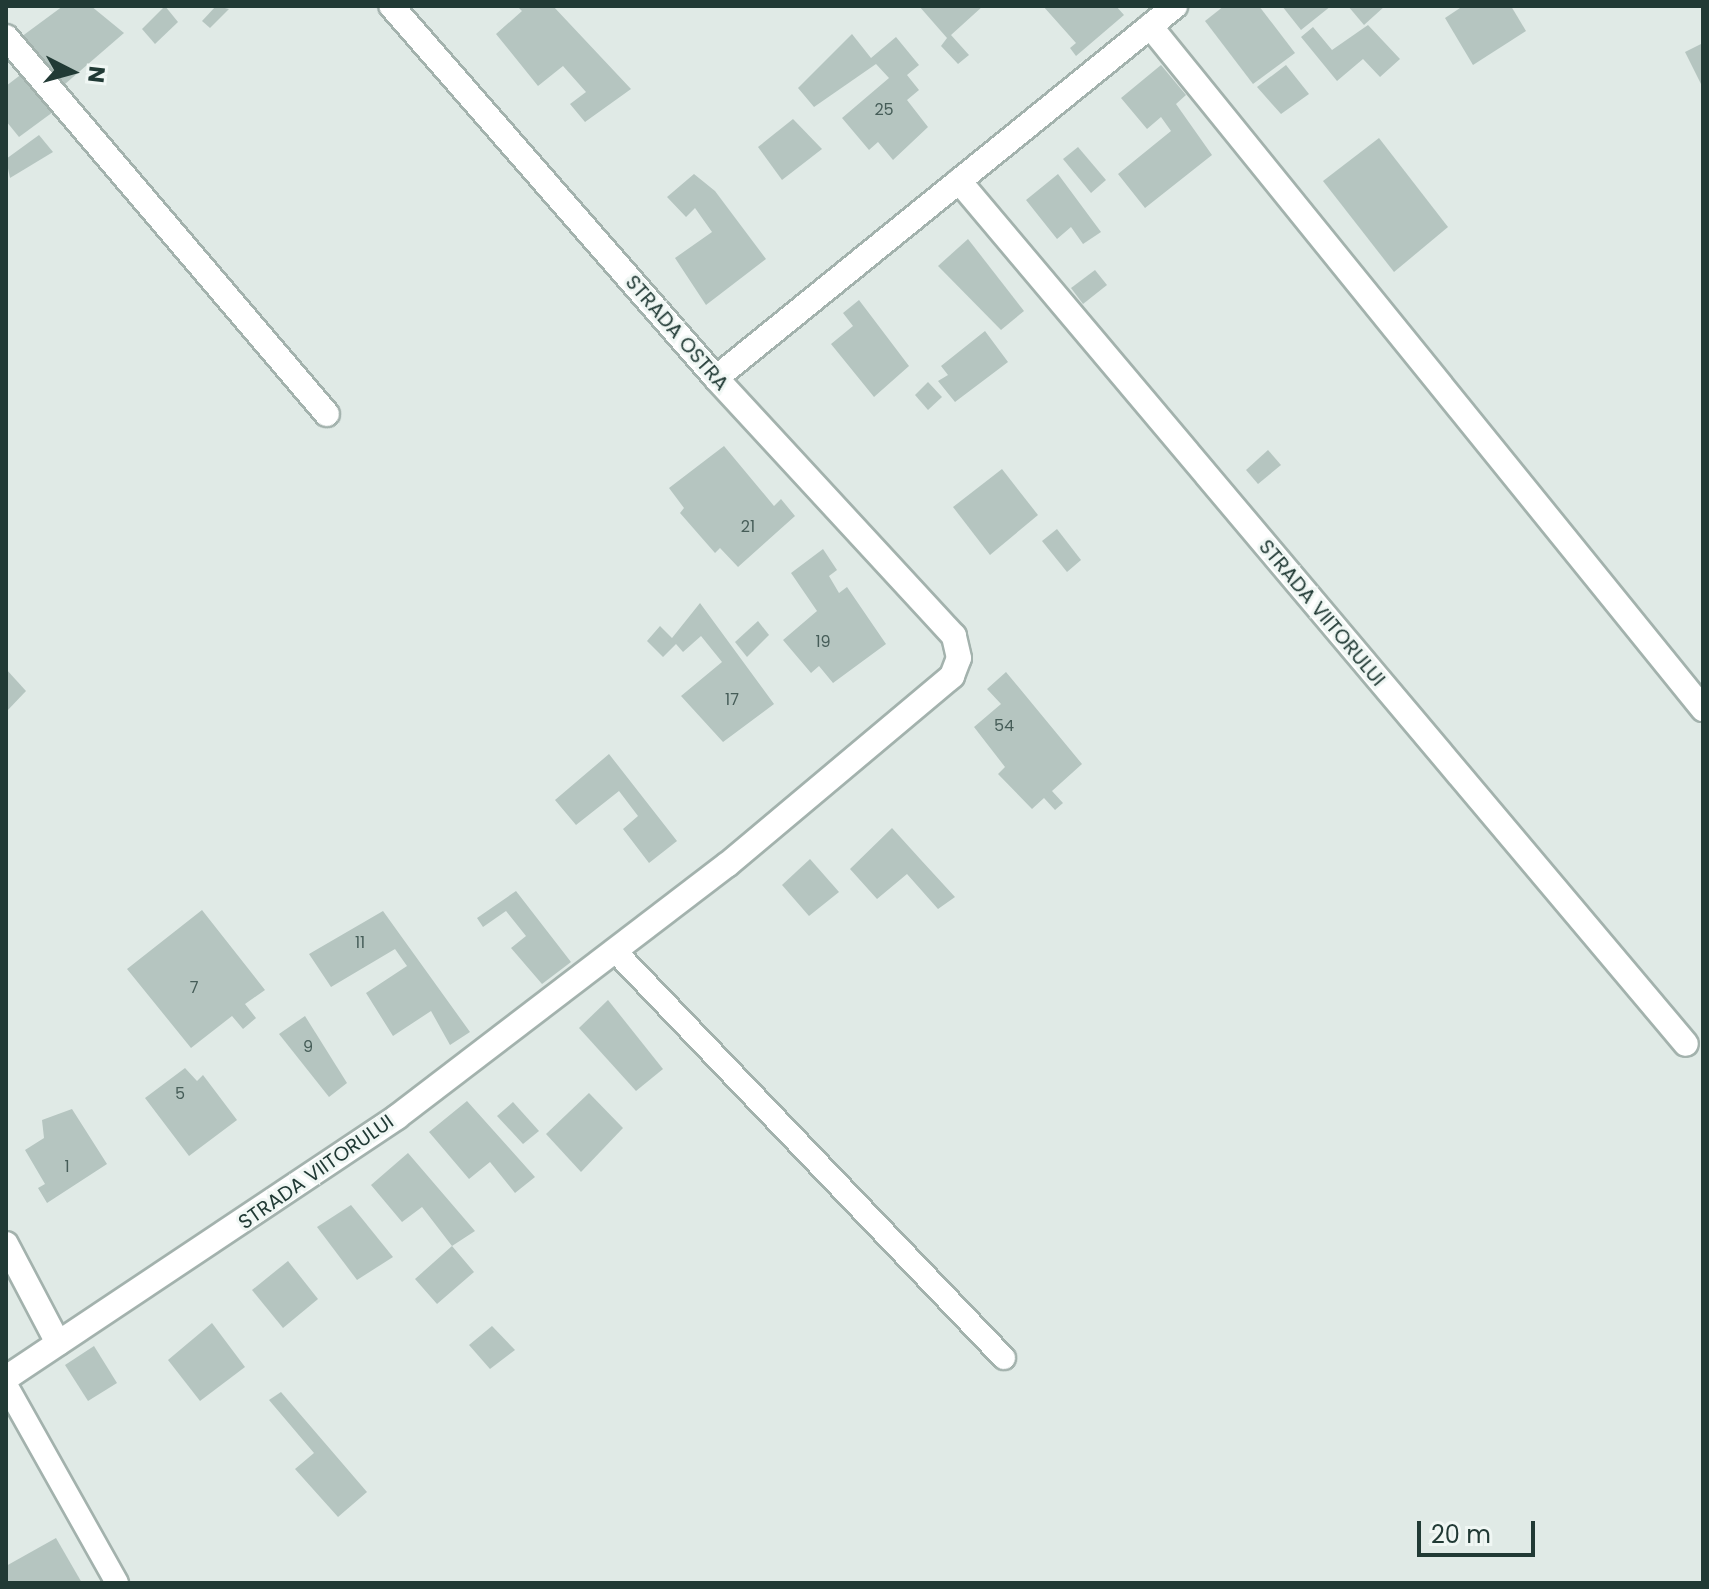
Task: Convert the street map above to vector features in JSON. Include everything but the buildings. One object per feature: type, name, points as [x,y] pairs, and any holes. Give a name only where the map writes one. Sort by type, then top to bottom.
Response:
[{"type":"street","name":"STRADA OSTRA","points":[[391,6],[716,378],[954,636],[959,658]]},
{"type":"street","points":[[716,378],[1175,6]]},
{"type":"street","points":[[1150,26],[1703,709]]},
{"type":"street","points":[[6,37],[327,414]]},
{"type":"street","name":"STRADA VIITORULUI","points":[[959,181],[1686,1044]]},
{"type":"street","name":"STRADA VIITORULUI","points":[[6,1378],[397,1117],[615,951],[952,676],[959,658]]},
{"type":"street","points":[[6,1244],[58,1343]]},
{"type":"lane","points":[[615,951],[1004,1358]]},
{"type":"lane","points":[[6,1385],[117,1583]]}]
